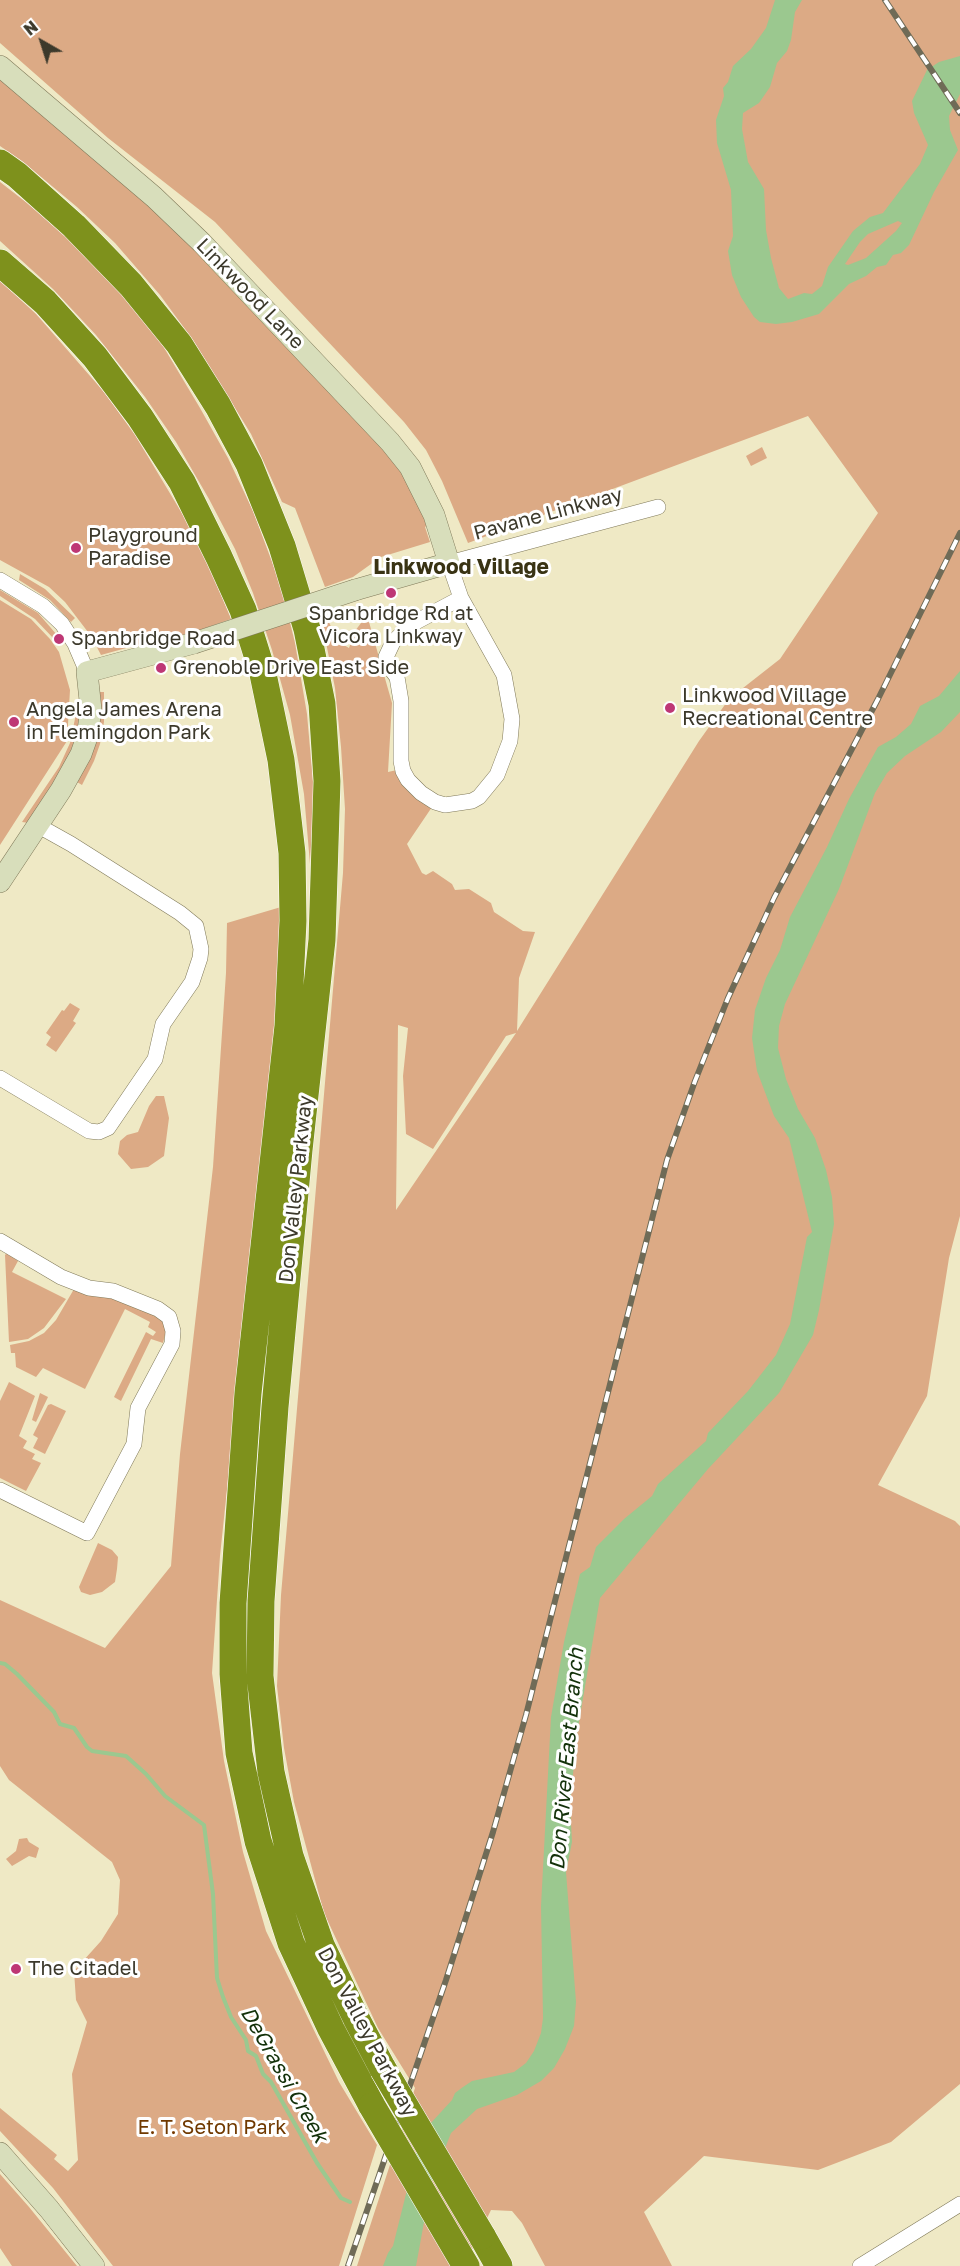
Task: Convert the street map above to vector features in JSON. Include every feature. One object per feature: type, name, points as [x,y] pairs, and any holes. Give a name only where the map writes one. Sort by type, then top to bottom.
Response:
[{"type":"highway","name":"Don Valley Parkway","points":[[0,163],[17,175],[74,226],[130,285],[179,344],[218,406],[249,464],[282,546],[307,629],[322,704],[327,781],[326,855],[322,940],[275,1407],[261,1601],[260,1676],[271,1772],[290,1856],[321,1945],[357,2020],[384,2069],[499,2266]]},
{"type":"highway","name":"Don Valley Parkway","points":[[0,263],[45,302],[94,357],[140,417],[182,482],[243,610],[263,674],[281,760],[291,853],[293,921],[288,1026],[246,1416],[233,1604],[233,1674],[239,1753],[258,1841],[291,1943],[331,2029],[372,2106],[466,2266]]},
{"type":"street","name":"Linkwood Lane","points":[[0,66],[154,197],[202,243],[390,441],[410,467],[420,485],[434,515],[449,563]]},
{"type":"street","name":"Pavane Linkway","points":[[449,563],[658,507]]},
{"type":"street","points":[[87,672],[194,643],[355,590],[449,563],[461,598],[504,675],[512,719],[510,741],[497,775],[479,797],[472,801],[445,805],[435,802],[421,793],[408,780],[401,761],[401,701],[397,677],[387,664],[386,657],[393,642],[412,624],[461,598]]},
{"type":"street","points":[[0,580],[43,606],[62,624],[75,644],[87,672],[91,710],[87,737],[81,754],[0,882]]},
{"type":"street","points":[[0,1078],[89,1131],[99,1132],[108,1128],[154,1059],[163,1024],[192,982],[200,958],[201,949],[196,926],[180,913],[38,825]]},
{"type":"street","points":[[0,1241],[61,1278],[89,1288],[113,1291],[158,1309],[169,1317],[173,1331],[172,1344],[138,1408],[134,1444],[87,1533],[0,1490]]},
{"type":"street","points":[[0,2153],[49,2209],[94,2266]]},
{"type":"street","points":[[860,2266],[960,2204]]},
{"type":"green space","points":[[0,0],[960,0],[960,1216],[949,1258],[927,1396],[878,1485],[955,1521],[960,1526],[960,2084],[891,2142],[818,2170],[704,2156],[644,2212],[672,2266],[545,2266],[522,2223],[512,2211],[491,2210],[464,2266],[357,2266],[415,2088],[378,2028],[324,1913],[294,1802],[284,1748],[277,1686],[281,1595],[343,873],[345,809],[341,747],[335,688],[321,617],[326,615],[337,641],[349,648],[355,631],[367,615],[392,703],[388,772],[397,770],[432,807],[407,844],[422,873],[426,875],[433,871],[452,884],[455,890],[469,889],[491,903],[494,912],[523,931],[535,932],[519,978],[517,1031],[699,741],[729,699],[780,659],[878,513],[808,416],[468,543],[442,481],[426,450],[404,422],[215,222],[108,138],[0,43]],"holes":[[[398,1025],[408,1028],[403,1076],[406,1134],[433,1149],[506,1036],[516,1033],[396,1210]]]},
{"type":"green space","points":[[0,74],[179,230],[374,435],[403,472],[428,525],[425,527],[430,542],[381,557],[377,556],[378,559],[353,577],[325,587],[295,508],[282,502],[251,434],[193,340],[160,295],[115,243],[77,207],[22,161],[0,146]]},
{"type":"green space","points":[[0,182],[70,240],[127,299],[163,346],[200,408],[228,458],[253,511],[281,586],[295,643],[307,714],[314,794],[310,864],[304,794],[290,715],[272,650],[235,549],[176,442],[145,397],[96,335],[53,289],[0,241]]},
{"type":"green space","points":[[0,281],[36,314],[104,392],[135,435],[186,520],[207,561],[231,619],[186,635],[148,642],[101,655],[91,636],[65,602],[49,587],[0,560]]},
{"type":"green space","points":[[762,447],[767,458],[751,466],[746,456]]},
{"type":"green space","points":[[20,574],[45,589],[75,618],[71,622],[50,600],[19,580]]},
{"type":"green space","points":[[0,590],[38,613],[57,635],[53,638],[35,619],[0,596]]},
{"type":"green space","points":[[0,600],[31,619],[50,639],[59,652],[70,690],[67,741],[0,845]]},
{"type":"green space","points":[[100,692],[104,692],[104,722],[100,744],[82,785],[77,782],[99,709]]},
{"type":"green space","points":[[77,709],[82,709],[80,725],[70,757],[29,823],[22,822],[59,767],[70,743]]},
{"type":"green space","name":"E. T. Seton Park","points":[[281,907],[280,964],[220,1556],[212,1673],[224,1761],[243,1852],[266,1931],[339,2082],[377,2145],[339,2266],[113,2266],[53,2188],[0,2131],[0,2108],[57,2155],[54,2159],[68,2171],[78,2160],[72,2074],[87,2022],[76,2000],[74,1971],[101,1941],[118,1914],[120,1880],[112,1862],[9,1780],[0,1766],[0,1600],[105,1648],[171,1566],[180,1454],[213,1167],[226,973],[227,923]]},
{"type":"green space","points":[[70,1003],[80,1009],[73,1021],[76,1023],[56,1052],[46,1045],[51,1037],[46,1033],[62,1010],[64,1011]]},
{"type":"green space","points":[[156,1096],[164,1096],[169,1118],[164,1156],[148,1167],[131,1169],[118,1154],[120,1141],[127,1135],[138,1132]]},
{"type":"green space","points":[[7,1253],[18,1261],[12,1272],[66,1299],[44,1328],[28,1339],[9,1342],[5,1255]]},
{"type":"green space","points":[[74,1289],[122,1298],[163,1320],[166,1331],[163,1343],[151,1339],[121,1401],[114,1397],[146,1332],[153,1336],[156,1332],[148,1327],[150,1322],[125,1309],[85,1389],[43,1368],[36,1377],[16,1367],[15,1353],[11,1353],[10,1345],[29,1341],[44,1333],[56,1320]]},
{"type":"green space","points":[[9,1382],[35,1396],[19,1436],[27,1441],[23,1448],[35,1454],[32,1459],[41,1463],[26,1491],[0,1478],[0,1401]]},
{"type":"green space","points":[[40,1393],[48,1397],[36,1422],[32,1420]]},
{"type":"green space","points":[[51,1404],[66,1411],[45,1454],[33,1448],[38,1438],[33,1435],[48,1405]]},
{"type":"green space","points":[[98,1543],[112,1550],[118,1557],[115,1582],[102,1592],[90,1595],[81,1592],[79,1587]]},
{"type":"green space","points":[[27,1838],[39,1848],[36,1858],[29,1856],[12,1866],[6,1859],[16,1851],[19,1839]]},
{"type":"green space","points":[[0,2174],[77,2266],[12,2266],[0,2248]]},
{"type":"water","points":[[775,0],[802,0],[795,12],[787,51],[777,63],[770,87],[759,103],[743,113],[742,129],[748,162],[764,189],[766,230],[779,288],[788,299],[804,293],[812,294],[822,286],[828,267],[853,231],[870,217],[883,213],[920,164],[928,145],[914,113],[912,101],[927,70],[939,62],[960,56],[960,94],[949,116],[950,130],[958,150],[934,192],[909,245],[901,253],[893,255],[886,265],[877,267],[866,276],[849,284],[819,314],[776,324],[760,322],[754,317],[741,297],[732,275],[728,251],[733,236],[731,190],[717,143],[716,120],[724,96],[723,88],[728,82],[733,66],[751,49],[766,28]],"holes":[[[898,221],[902,223],[866,258],[845,264],[868,234]]]},
{"type":"water","name":"Don River East Branch","points":[[960,671],[960,712],[941,732],[905,756],[887,773],[875,793],[839,889],[785,1004],[779,1026],[778,1048],[786,1079],[798,1109],[815,1138],[832,1197],[834,1224],[813,1335],[779,1393],[708,1469],[600,1598],[577,1734],[570,1804],[572,1842],[566,1872],[576,2002],[574,2026],[554,2068],[541,2081],[517,2095],[477,2109],[451,2133],[431,2184],[416,2266],[383,2266],[393,2246],[416,2154],[430,2124],[452,2100],[455,2093],[472,2081],[514,2072],[526,2063],[541,2033],[543,2018],[541,1906],[551,1717],[564,1642],[580,1574],[590,1567],[596,1547],[624,1519],[652,1496],[658,1484],[706,1441],[708,1433],[748,1391],[776,1355],[790,1324],[807,1237],[812,1232],[789,1138],[774,1116],[757,1071],[752,1038],[755,1010],[766,978],[780,950],[790,917],[849,799],[878,747],[896,737],[911,724],[920,706],[939,696]]},
{"type":"waterway","name":"DeGrassi Creek","points":[[0,1663],[5,1664],[17,1674],[54,1712],[60,1724],[74,1728],[92,1751],[126,1756],[165,1796],[204,1825],[213,1894],[217,1978],[223,1997],[231,2017],[246,2040],[248,2051],[256,2056],[263,2074],[271,2082],[317,2163],[341,2198],[350,2202]]},
{"type":"railway","points":[[885,0],[960,113]]},
{"type":"railway","points":[[348,2266],[446,1980],[493,1832],[526,1715],[667,1160],[728,998],[774,898],[878,699],[960,533]]},
{"type":"place","name":"Playground Paradise","points":[[76,548]]},
{"type":"place","name":"Spanbridge Rd at Vicora Linkway","points":[[391,593]]},
{"type":"place","name":"Spanbridge Road","points":[[59,639]]},
{"type":"place","name":"Grenoble Drive East Side","points":[[161,668]]},
{"type":"place","name":"Linkwood Village Recreational Centre","points":[[670,708]]},
{"type":"place","name":"Angela James Arena in Flemingdon Park","points":[[14,722]]},
{"type":"place","name":"The Citadel","points":[[16,1969]]},
{"type":"district","name":"Linkwood Village","points":[[461,567]]}]
